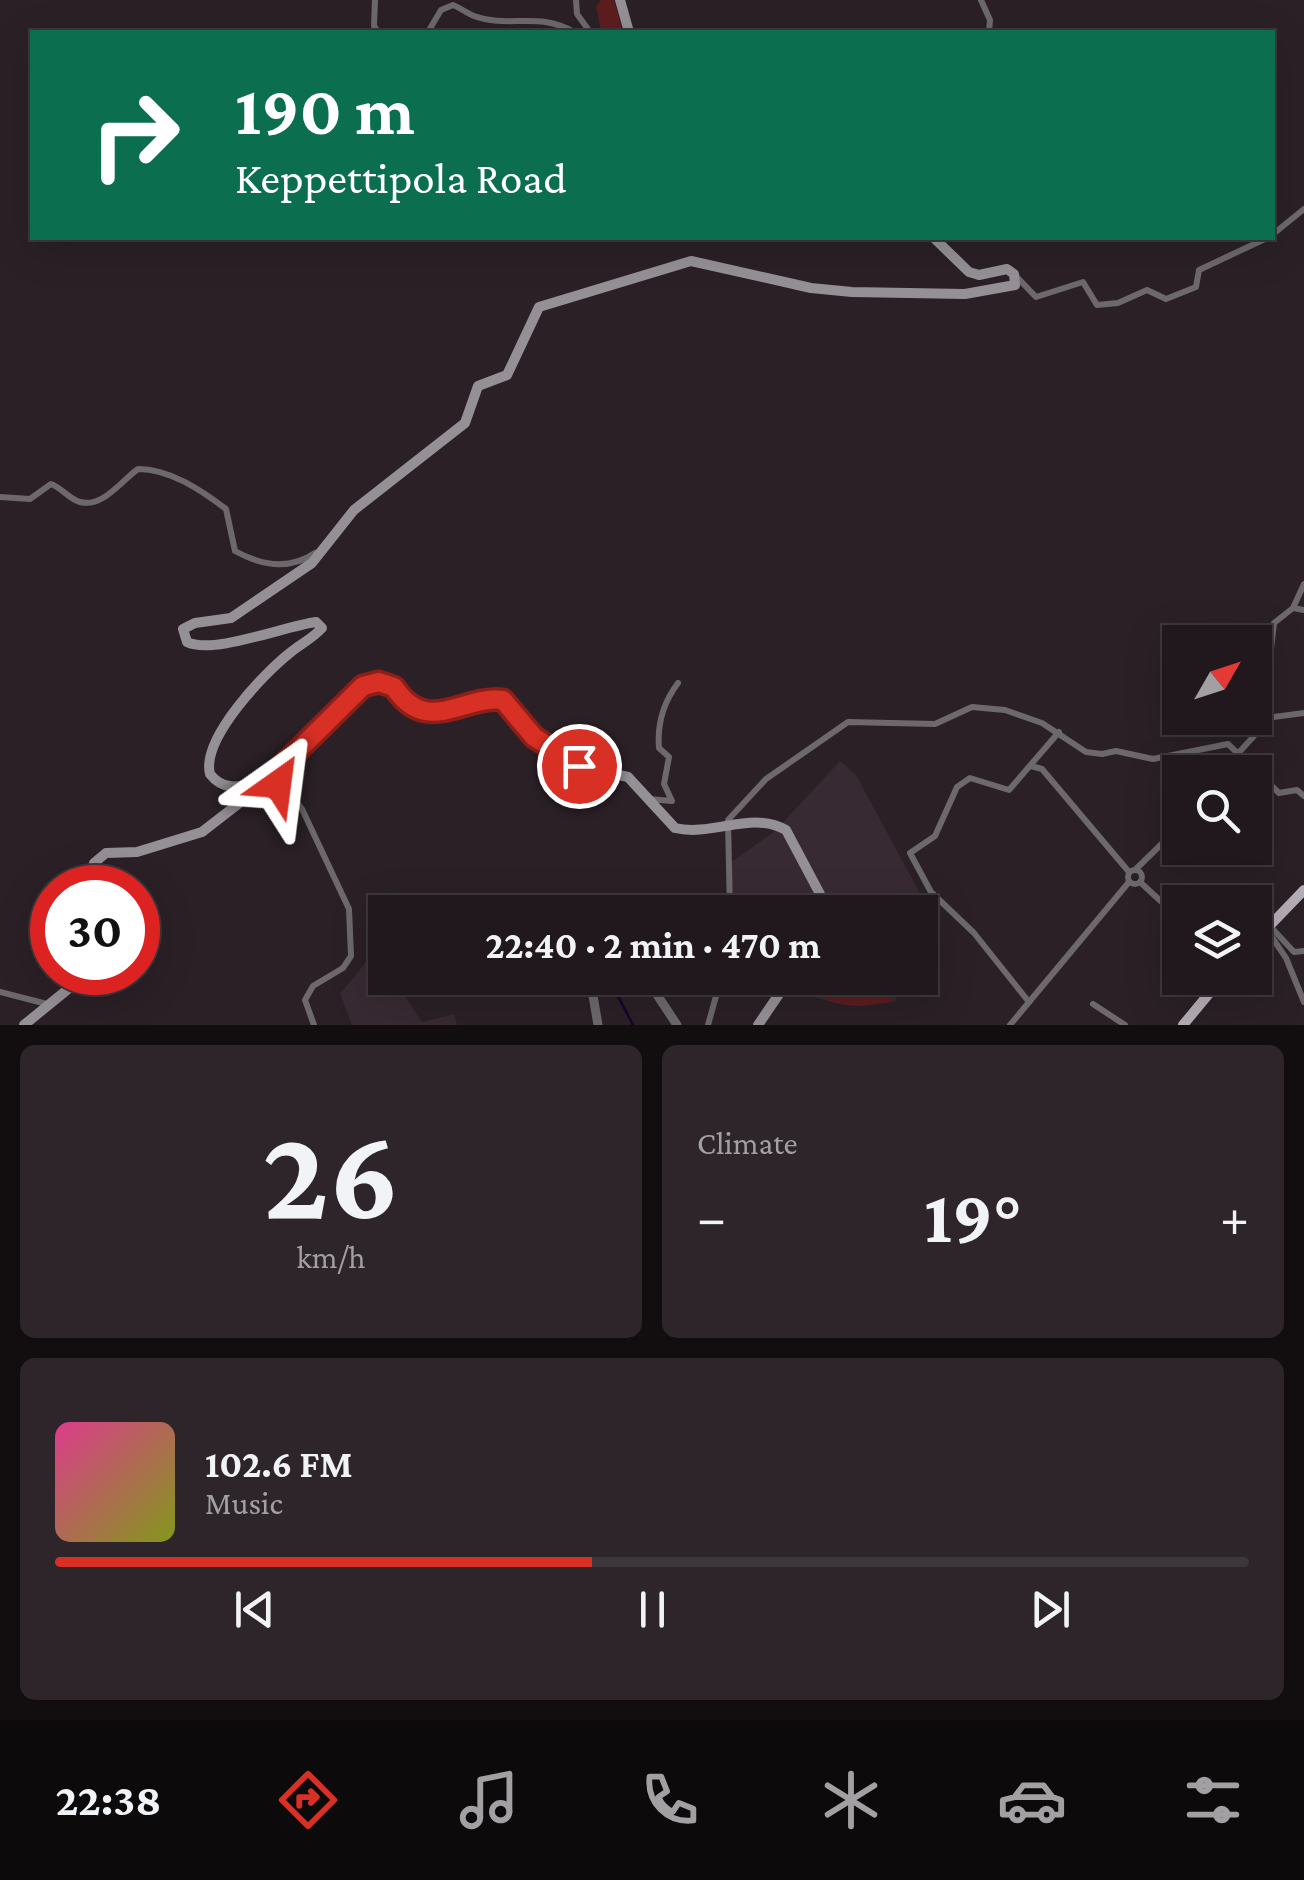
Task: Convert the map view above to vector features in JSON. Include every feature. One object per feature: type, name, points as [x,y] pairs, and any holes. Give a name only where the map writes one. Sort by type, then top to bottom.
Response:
[{"type":"main road","points":[[620,0],[628,30]]},
{"type":"main road","points":[[268,780],[235,788],[223,786],[210,774],[209,758],[242,701],[288,654],[322,628],[316,622],[298,624],[205,647],[187,642],[182,630],[196,623],[231,618],[312,563],[354,510],[465,423],[478,386],[508,375],[530,317],[539,307],[691,261],[811,288],[965,294],[1000,285],[1013,287],[1014,274],[1007,269],[979,275],[969,272],[936,240]]},
{"type":"main road","points":[[94,865],[106,853],[137,852],[202,832],[268,780],[363,686],[379,682],[394,687],[403,701],[422,710],[462,710],[490,698],[503,700],[534,737],[564,756],[593,771],[628,777],[675,828],[766,821],[786,830],[820,895]]},
{"type":"main road","points":[[1272,923],[1304,891]]},
{"type":"main road","points":[[24,1025],[64,995]]},
{"type":"main road","points":[[758,1025],[778,995]]},
{"type":"main road","points":[[1183,1025],[1208,995]]},
{"type":"street","points":[[375,0],[377,30]]},
{"type":"street","points":[[576,0],[577,14],[589,30]]},
{"type":"street","points":[[982,0],[990,20],[989,30]]},
{"type":"street","points":[[429,30],[441,10],[453,5],[474,16],[552,20],[570,30]]},
{"type":"street","points":[[1275,232],[1304,209]]},
{"type":"street","points":[[1014,274],[1036,297],[1083,282],[1097,305],[1118,303],[1147,290],[1166,299],[1196,287],[1199,270],[1262,240]]},
{"type":"street","points":[[0,496],[30,499],[51,484],[78,502],[93,502],[106,497],[138,468],[150,469],[202,490],[226,508],[235,551],[249,559],[282,565],[302,562],[327,545]]},
{"type":"street","points":[[1272,635],[1274,623],[1293,608],[1304,584]]},
{"type":"street","points":[[1293,608],[1304,610]]},
{"type":"street","points":[[649,799],[672,800],[664,784],[669,757],[660,748],[658,730],[668,698],[678,683]]},
{"type":"street","points":[[729,895],[726,826],[766,779],[848,722],[935,724],[972,707],[1005,710],[1058,732],[1086,752],[1116,752],[1153,759],[1228,744],[1241,752],[1279,792],[1297,790],[1304,796]]},
{"type":"street","points":[[1272,717],[1304,714]]},
{"type":"street","points":[[1028,1002],[974,933],[931,892],[910,853],[935,836],[951,798],[965,781],[980,779],[1004,792],[1058,732]]},
{"type":"street","points":[[1238,755],[1254,735]]},
{"type":"street","points":[[552,775],[564,756]]},
{"type":"street","points":[[1031,766],[1042,769],[1118,860],[1141,874],[1140,882]]},
{"type":"street","points":[[268,780],[288,791],[302,808],[349,910],[351,956],[342,968],[313,986],[305,1000],[314,1025]]},
{"type":"street","points":[[1010,1025],[1129,882],[1134,870],[1162,843]]},
{"type":"street","points":[[1129,882],[1140,882],[1162,902]]},
{"type":"street","points":[[1272,931],[1294,952],[1304,951]]},
{"type":"street","points":[[1272,934],[1304,1002]]},
{"type":"street","points":[[0,992],[52,1006]]},
{"type":"street","points":[[593,995],[598,1025]]},
{"type":"street","points":[[657,995],[677,1025]]},
{"type":"street","points":[[708,1025],[716,995]]},
{"type":"street","points":[[1093,1004],[1125,1025]]},
{"type":"shaded area","points":[[601,0],[614,0],[622,30],[601,30],[596,6]]},
{"type":"shaded area","points":[[840,761],[856,775],[921,895],[733,895],[730,863],[775,831]]},
{"type":"shaded area","points":[[368,960],[368,995],[404,995],[422,1022],[454,1014],[457,1025],[352,1025],[340,994]]},
{"type":"shaded area","points":[[808,995],[897,995],[896,1001],[859,1006]]},
{"type":"shaded area","points":[[891,995],[891,1002],[860,1006],[839,1004],[821,996]]},
{"type":"waterway","points":[[616,995],[633,1025]]},
{"type":"route","points":[[278,784],[268,780],[363,686],[379,682],[388,683],[403,701],[422,710],[462,710],[490,698],[503,700],[534,737],[579,766]]}]
